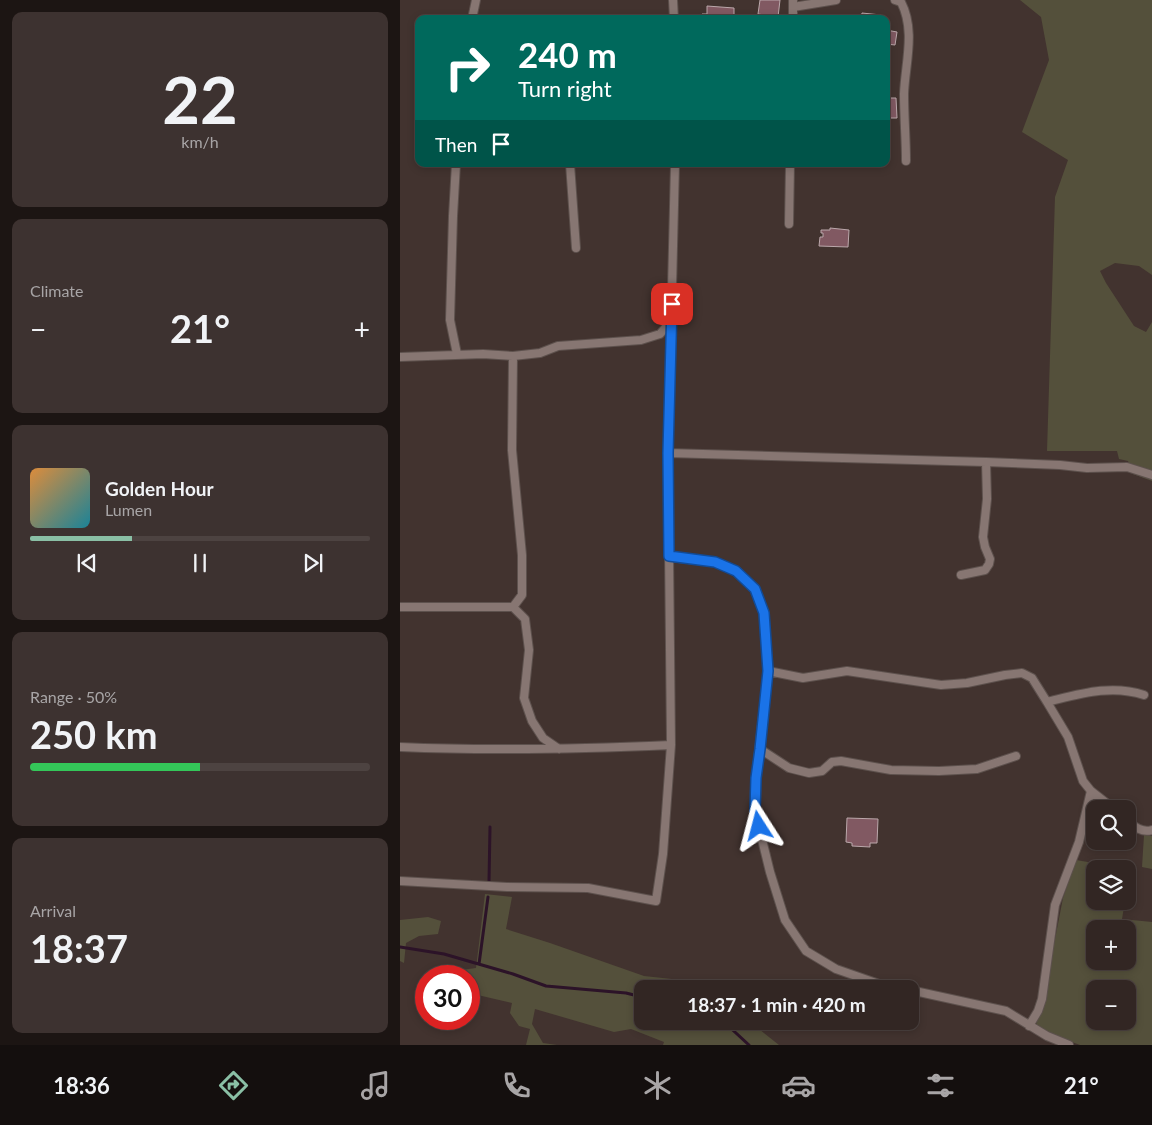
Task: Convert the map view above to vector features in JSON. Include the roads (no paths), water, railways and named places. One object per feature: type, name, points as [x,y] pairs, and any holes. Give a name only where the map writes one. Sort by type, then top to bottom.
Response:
[{"type":"street","points":[[473,15],[476,0]]},
{"type":"street","points":[[673,0],[674,15]]},
{"type":"street","points":[[793,4],[836,0]]},
{"type":"street","points":[[894,0],[901,2],[908,14],[909,36],[904,93],[906,161]]},
{"type":"street","points":[[456,167],[450,320],[457,354]]},
{"type":"street","points":[[570,167],[576,248]]},
{"type":"street","points":[[400,881],[508,887],[588,888],[656,902],[663,854],[671,745],[668,453],[675,167]]},
{"type":"street","points":[[789,224],[790,167]]},
{"type":"street","points":[[400,357],[457,354],[513,356],[540,353],[558,346],[641,340],[660,334],[671,321]]},
{"type":"street","points":[[513,356],[512,450],[522,555],[522,595],[513,607]]},
{"type":"street","points":[[668,453],[986,462],[1087,468],[1127,467],[1152,475]]},
{"type":"street","points":[[961,575],[985,570],[989,564],[990,559],[983,537],[986,462]]},
{"type":"street","points":[[669,556],[715,562],[736,571],[755,589],[764,613],[768,671],[756,778],[755,811],[770,872],[785,920],[806,951],[836,969],[868,980]]},
{"type":"street","points":[[400,607],[513,607],[525,619],[529,650],[524,698],[532,721],[543,738],[559,749]]},
{"type":"street","points":[[768,671],[803,678],[847,671],[941,685],[967,683],[1022,673],[1032,678],[1068,738],[1083,781],[1091,791],[1102,800]]},
{"type":"street","points":[[1047,702],[1104,690],[1130,690],[1144,695]]},
{"type":"street","points":[[400,747],[559,749],[671,745]]},
{"type":"street","points":[[760,749],[789,768],[809,773],[822,771],[832,762],[841,761],[891,770],[939,771],[977,769],[1016,756]]},
{"type":"street","points":[[1029,1026],[1038,1011],[1042,999],[1055,905],[1079,842],[1091,791]]},
{"type":"street","points":[[1136,827],[1147,832],[1152,830]]},
{"type":"street","points":[[919,992],[1006,1011],[1029,1026],[1069,1045]]},
{"type":"waterway","points":[[489,882],[490,827]]},
{"type":"waterway","points":[[479,964],[488,897]]},
{"type":"waterway","points":[[400,947],[444,954],[513,974],[546,986],[634,995]]},
{"type":"waterway","points":[[733,1030],[749,1045]]}]
